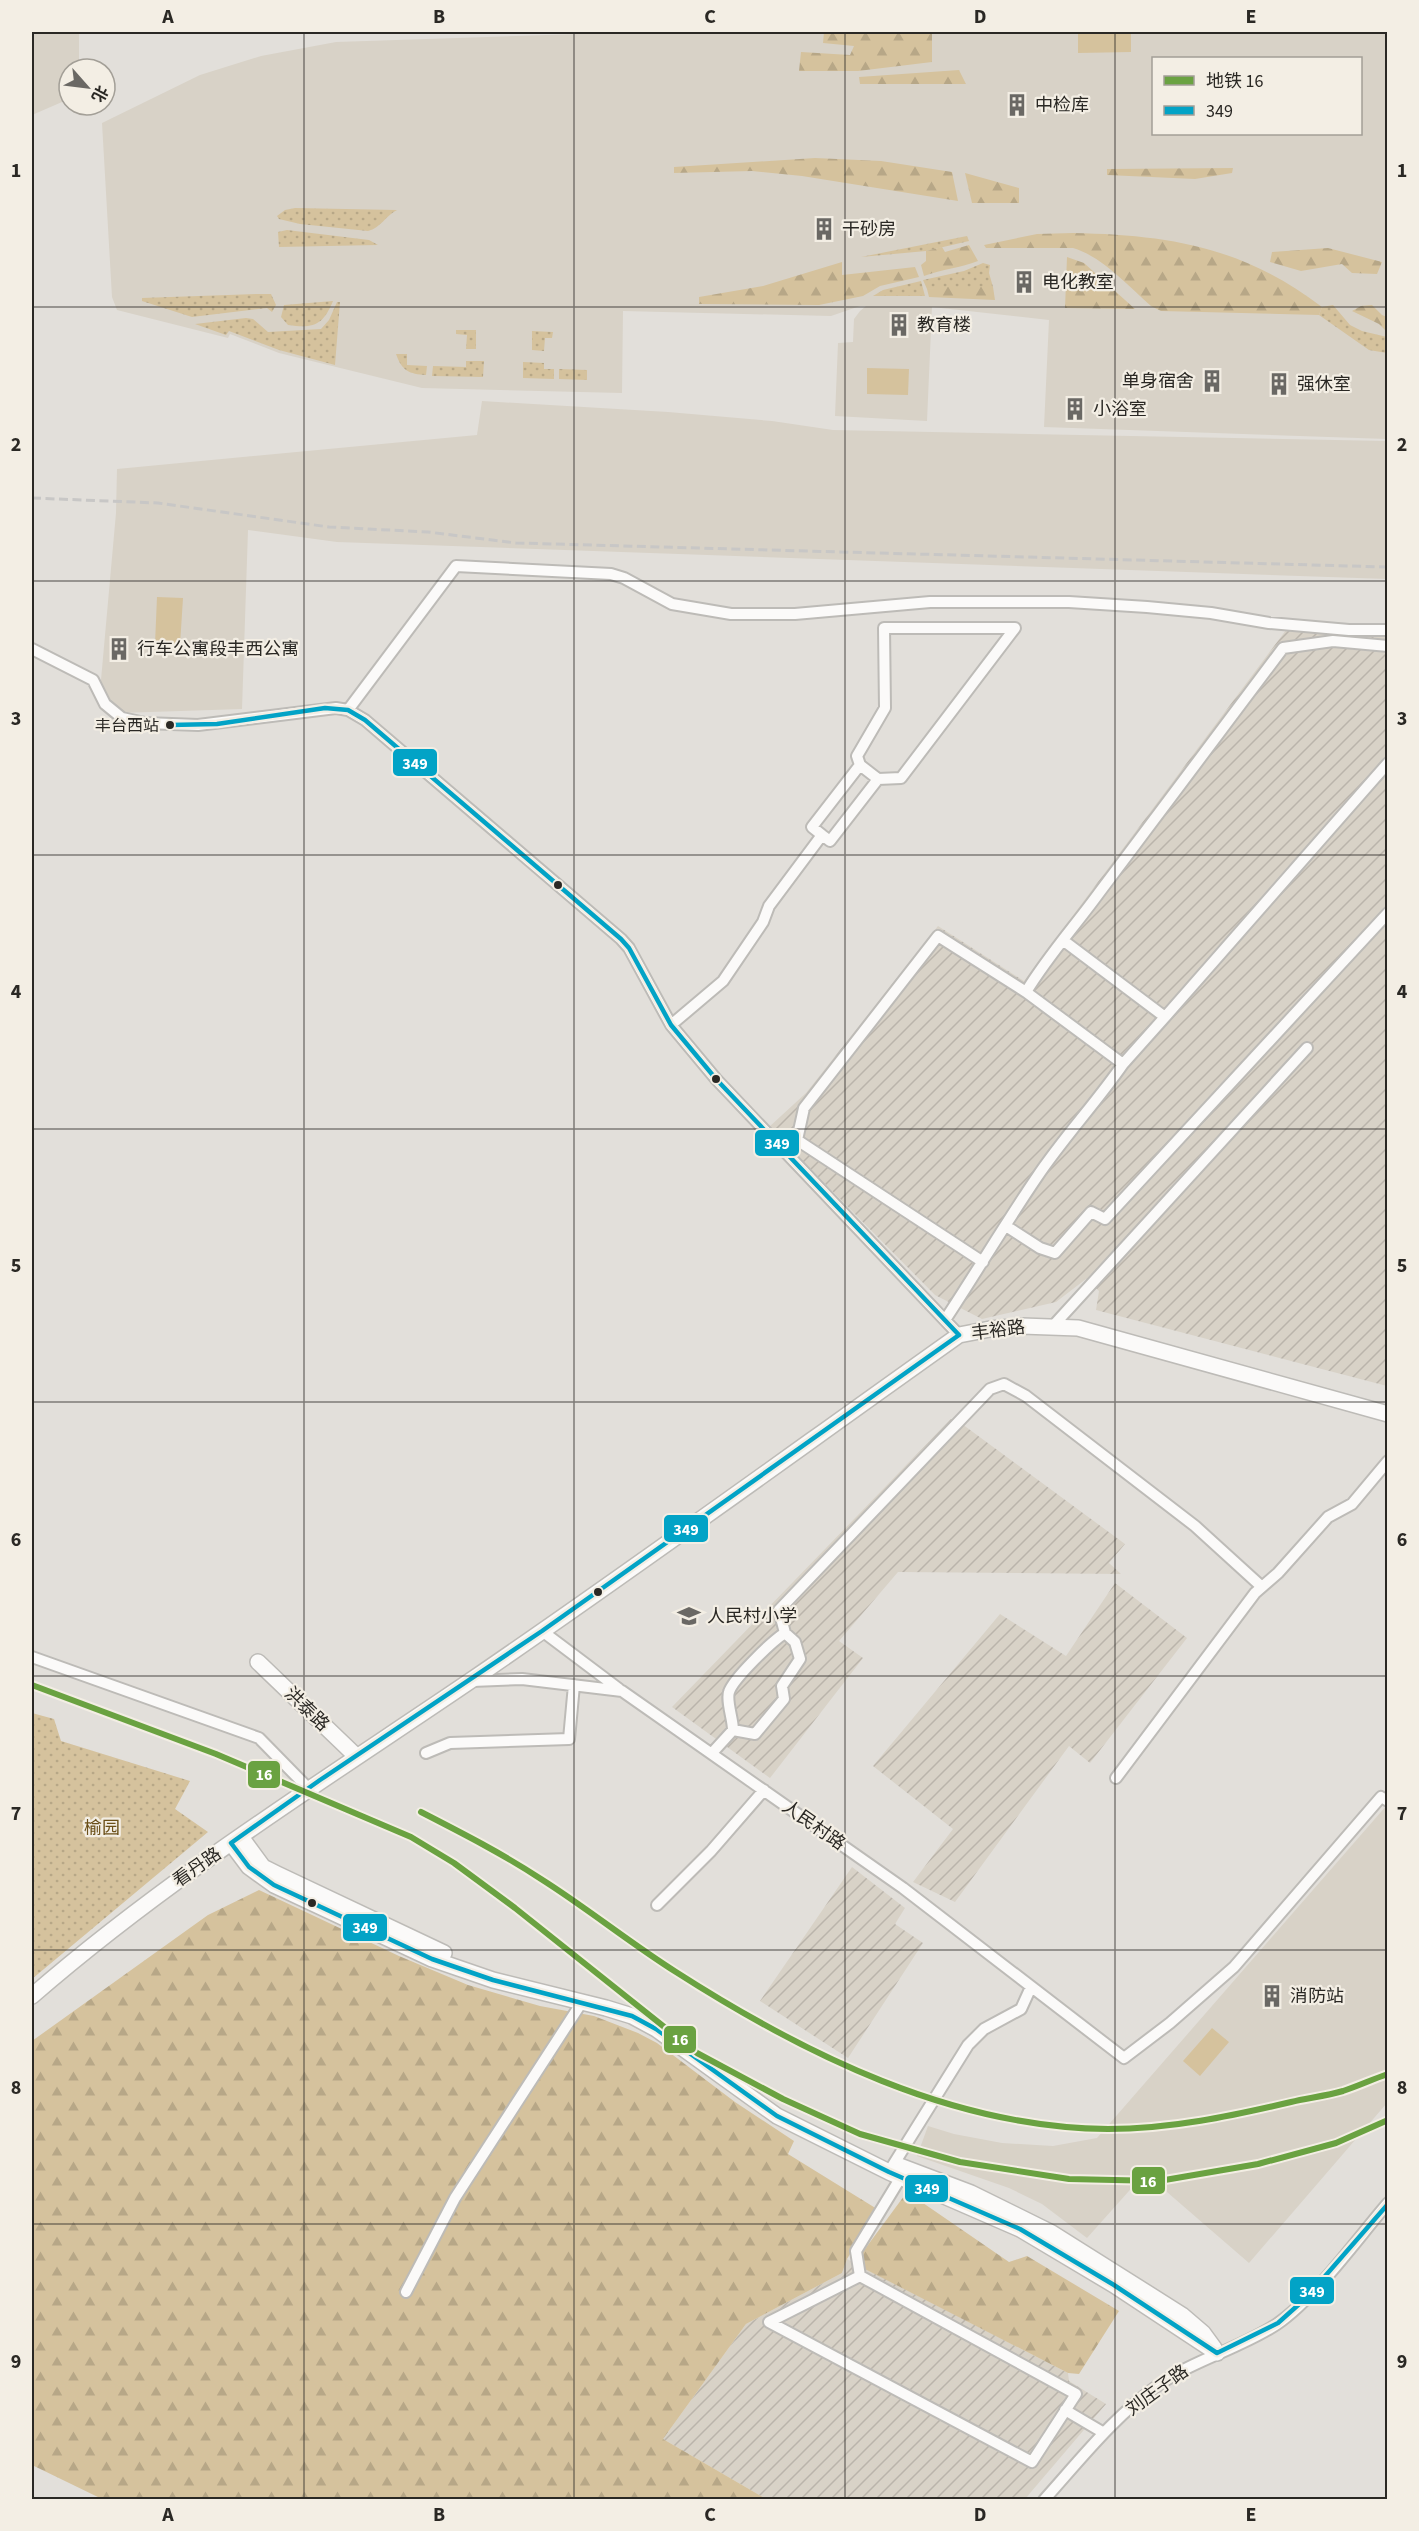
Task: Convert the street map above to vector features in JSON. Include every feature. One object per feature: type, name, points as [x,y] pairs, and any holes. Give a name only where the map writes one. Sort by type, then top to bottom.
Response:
[{"type":"street","points":[[32,649],[93,680],[105,704],[122,718],[189,726],[325,708],[348,710],[456,567],[611,574],[624,578],[672,604],[731,615],[795,614],[930,602],[1069,602],[1211,613],[1269,623],[1349,630],[1388,630]]},
{"type":"street","points":[[884,628],[1015,628],[902,778],[878,779],[860,765],[857,756],[885,708],[884,628]]},
{"type":"street","points":[[1026,992],[1121,861],[1282,648],[1333,641],[1388,646]]},
{"type":"street","name":"丰裕路","points":[[348,710],[374,727],[621,939],[629,948],[671,1025],[750,1117],[959,1335],[990,1329],[1053,1326],[1102,1334],[1386,1411]]},
{"type":"street","points":[[945,1320],[1038,1175],[1123,1064],[1388,764]]},
{"type":"street","points":[[860,765],[812,827],[822,835],[830,841],[878,779]]},
{"type":"street","points":[[671,1025],[723,981],[763,922],[769,906],[822,835]]},
{"type":"street","points":[[1006,1226],[1040,1248],[1055,1253],[1091,1212],[1105,1219],[1388,912]]},
{"type":"street","points":[[983,1262],[797,1140],[804,1108],[938,936],[1026,992],[1123,1064]]},
{"type":"street","points":[[1064,941],[1165,1017]]},
{"type":"street","points":[[1053,1326],[1307,1048]]},
{"type":"street","name":"看丹路","points":[[32,1996],[126,1918],[308,1788],[542,1631],[959,1335]]},
{"type":"street","points":[[733,1730],[755,1734],[784,1699],[782,1686],[800,1659],[795,1642],[785,1633],[779,1610],[990,1389],[1004,1384],[1026,1396],[1195,1526],[1262,1587]]},
{"type":"street","points":[[1116,1778],[1262,1587],[1328,1516],[1352,1504],[1388,1461]]},
{"type":"street","points":[[542,1631],[622,1690]]},
{"type":"street","points":[[712,1753],[733,1730],[732,1714],[728,1706],[729,1691],[770,1643],[785,1633]]},
{"type":"street","points":[[32,1657],[259,1738],[308,1788]]},
{"type":"street","name":"洪泰路","points":[[258,1662],[356,1756]]},
{"type":"street","name":"人民村路","points":[[469,1681],[522,1679],[622,1690],[903,1888],[1124,2058],[1170,2023],[1234,1967],[1381,1797],[1388,1801]]},
{"type":"street","points":[[426,1753],[432,1748],[450,1743],[569,1739],[574,1684]]},
{"type":"street","points":[[657,1905],[711,1851],[764,1790]]},
{"type":"street","points":[[236,1840],[249,1867],[273,1885],[432,1959],[493,1980],[632,2016],[656,2029],[777,2116],[1041,2240],[1217,2353]]},
{"type":"street","points":[[236,1840],[263,1867],[436,1950],[482,1967],[600,1997],[649,2014],[676,2030],[788,2112],[894,2171]]},
{"type":"street","points":[[860,2276],[856,2252],[894,2171],[968,2045],[984,2029],[1021,2009],[1031,1987]]},
{"type":"street","points":[[406,2292],[455,2198],[582,2002]]},
{"type":"street","name":"刘庄子路","points":[[1044,2499],[1104,2433],[1159,2384],[1217,2353],[1250,2339],[1285,2317],[1306,2298],[1388,2203]]},
{"type":"street","points":[[860,2276],[1076,2394],[1032,2462],[769,2322],[860,2276]]},
{"type":"street","points":[[1065,2410],[1104,2433]]},
{"type":"shaded area","points":[[32,32],[79,32],[79,57],[57,57],[57,104],[32,115]]},
{"type":"shaded area","points":[[639,32],[1387,32],[1387,439],[1044,427],[1049,320],[932,307],[927,421],[835,416],[838,343],[853,342],[854,319],[866,306],[831,316],[623,311],[622,393],[422,388],[279,353],[230,334],[228,338],[117,310],[112,297],[102,123],[200,75],[261,56],[336,42]]},
{"type":"shaded area","points":[[482,401],[668,412],[772,421],[833,430],[1387,441],[1387,579],[337,542],[248,530],[242,709],[119,713],[100,691],[116,513],[117,469],[477,435]]},
{"type":"shaded area","points":[[1286,630],[1387,635],[1387,1386],[1096,1310],[1099,1291],[1086,1279],[1056,1302],[982,1319],[935,1295],[769,1127],[806,1093],[938,926],[1024,981]]},
{"type":"shaded area","points":[[951,1419],[962,1424],[1125,1544],[1109,1563],[1121,1574],[898,1572],[839,1641],[863,1658],[770,1778],[672,1707]]},
{"type":"shaded area","points":[[1115,1583],[1187,1638],[1090,1763],[1069,1746],[955,1902],[913,1882],[953,1829],[873,1766],[1000,1614],[1066,1656]]},
{"type":"shaded area","points":[[1387,1805],[1387,2103],[1249,2263],[1145,2173],[1087,2238],[1042,2204],[1009,2188],[917,2156],[928,2126],[954,2134],[1002,2143],[1053,2146],[1097,2138]]},
{"type":"shaded area","points":[[852,1867],[905,1908],[895,1924],[923,1943],[848,2058],[760,2001]]},
{"type":"shaded area","points":[[847,2259],[1068,2373],[1069,2381],[1106,2404],[1025,2499],[766,2499],[663,2439],[746,2324],[842,2273]]},
{"type":"green space","points":[[824,32],[932,32],[932,62],[858,71],[799,71],[801,52],[850,55],[854,46],[823,43]]},
{"type":"green space","points":[[1078,32],[1131,32],[1131,52],[1078,53]]},
{"type":"green space","points":[[959,70],[966,84],[860,84],[859,77]]},
{"type":"green space","points":[[815,158],[881,161],[952,172],[958,201],[802,176],[752,171],[674,173],[674,167]]},
{"type":"green space","points":[[1233,168],[1232,173],[1195,179],[1107,175],[1107,169]]},
{"type":"green space","points":[[965,173],[1019,188],[1019,203],[972,203]]},
{"type":"green space","points":[[295,208],[397,210],[368,231],[300,224],[279,219],[277,216],[285,210]]},
{"type":"green space","points":[[287,230],[369,240],[378,245],[279,247],[278,232]]},
{"type":"green space","points":[[1073,233],[1142,237],[1204,248],[1263,270],[1322,307],[1319,315],[1161,311],[1151,306],[1105,265],[1084,252],[1073,248],[986,248],[984,245],[1037,234]]},
{"type":"green space","points":[[967,236],[969,241],[926,251],[861,257]]},
{"type":"green space","points":[[969,245],[978,261],[924,276],[921,265],[926,261],[926,251],[942,247],[945,252]]},
{"type":"green space","points":[[1328,248],[1382,262],[1377,274],[1352,273],[1342,264],[1301,271],[1270,262],[1272,252]]},
{"type":"green space","points":[[1067,257],[1084,263],[1135,309],[1065,308]]},
{"type":"green space","points":[[842,262],[842,275],[915,267],[919,277],[880,286],[863,296],[819,305],[699,304],[699,297],[763,286]]},
{"type":"green space","points":[[983,263],[990,265],[989,273],[993,287],[927,289],[923,280],[964,271]]},
{"type":"green space","points":[[921,281],[925,296],[873,296],[883,290]]},
{"type":"green space","points":[[993,287],[995,300],[929,297],[927,289]]},
{"type":"green space","points":[[271,294],[276,305],[272,312],[267,308],[192,317],[142,301],[142,298]]},
{"type":"green space","points":[[333,301],[325,315],[316,324],[288,325],[281,317],[284,305]]},
{"type":"green space","points":[[337,302],[340,302],[335,365],[279,350],[229,331],[226,335],[195,324],[246,318],[253,319],[268,332],[321,329],[329,320]]},
{"type":"green space","points":[[1333,305],[1350,325],[1362,331],[1387,337],[1387,353],[1369,350],[1319,315],[1322,307]]},
{"type":"green space","points":[[1372,305],[1387,317],[1387,332],[1379,324],[1352,311],[1361,306]]},
{"type":"green space","points":[[456,330],[476,330],[476,349],[466,349],[467,335],[456,334]]},
{"type":"green space","points":[[532,331],[553,332],[552,338],[545,338],[544,351],[532,350]]},
{"type":"green space","points":[[396,354],[407,354],[407,365],[427,366],[426,375],[415,374],[404,368]]},
{"type":"green space","points":[[466,361],[484,361],[483,377],[432,376],[433,366],[466,367]]},
{"type":"green space","points":[[523,362],[544,363],[544,369],[554,369],[554,379],[523,378]]},
{"type":"green space","points":[[867,368],[909,369],[908,395],[867,394]]},
{"type":"green space","points":[[559,369],[587,370],[587,380],[559,379]]},
{"type":"green space","points":[[157,597],[183,598],[180,645],[155,644]]},
{"type":"green space","name":"榆园","points":[[32,1713],[54,1719],[61,1741],[190,1781],[175,1809],[208,1832],[32,1979]]},
{"type":"green space","points":[[259,1890],[399,1956],[468,1985],[540,2006],[594,2016],[638,2033],[657,2043],[735,2102],[794,2141],[788,2154],[877,2209],[847,2259],[842,2273],[746,2324],[663,2439],[766,2499],[102,2499],[32,2465],[32,2041],[208,1915]]},
{"type":"green space","points":[[1212,2028],[1229,2042],[1200,2076],[1183,2061]]},
{"type":"green space","points":[[907,2192],[1009,2262],[1027,2256],[1119,2311],[1079,2374],[1068,2373],[865,2269],[862,2253]]},
{"type":"railway","points":[[32,498],[158,503],[329,527],[428,532],[516,543],[1388,567]]},
{"type":"metro line","name":"16","points":[[32,1685],[216,1754],[411,1837],[454,1863],[515,1908],[697,2053],[783,2099],[860,2134],[960,2162],[1069,2179],[1159,2181],[1258,2164],[1336,2143],[1388,2120]]},
{"type":"metro line","name":"16","points":[[421,1812],[527,1870],[676,1972],[776,2031],[882,2081],[937,2101],[993,2116],[1050,2125],[1108,2129],[1155,2127],[1201,2121],[1337,2093],[1388,2074]]},
{"type":"transit line","name":"349","points":[[170,725],[217,724],[325,708],[348,710],[365,720],[621,939],[629,948],[671,1025],[716,1079],[959,1335]]},
{"type":"transit line","name":"349","points":[[959,1335],[542,1631],[320,1780],[231,1843],[249,1867],[274,1885],[432,1959],[493,1980],[632,2016],[656,2029],[777,2116],[889,2172],[1020,2229],[1114,2285],[1217,2353]]},
{"type":"transit line","name":"349","points":[[1217,2353],[1278,2323],[1306,2298],[1388,2204]]},
{"type":"place","name":"中检库","points":[[1017,105]]},
{"type":"place","name":"干砂房","points":[[824,229]]},
{"type":"place","name":"电化教室","points":[[1024,282]]},
{"type":"place","name":"教育楼","points":[[899,325]]},
{"type":"place","name":"单身宿舍","points":[[1212,381]]},
{"type":"place","name":"强休室","points":[[1279,384]]},
{"type":"place","name":"小浴室","points":[[1075,409]]},
{"type":"place","name":"行车公寓段丰西公寓","points":[[119,649]]},
{"type":"place","name":"丰台西站","points":[[170,725]]},
{"type":"place","name":"人民村小学","points":[[689,1616]]},
{"type":"place","name":"消防站","points":[[1272,1996]]}]
